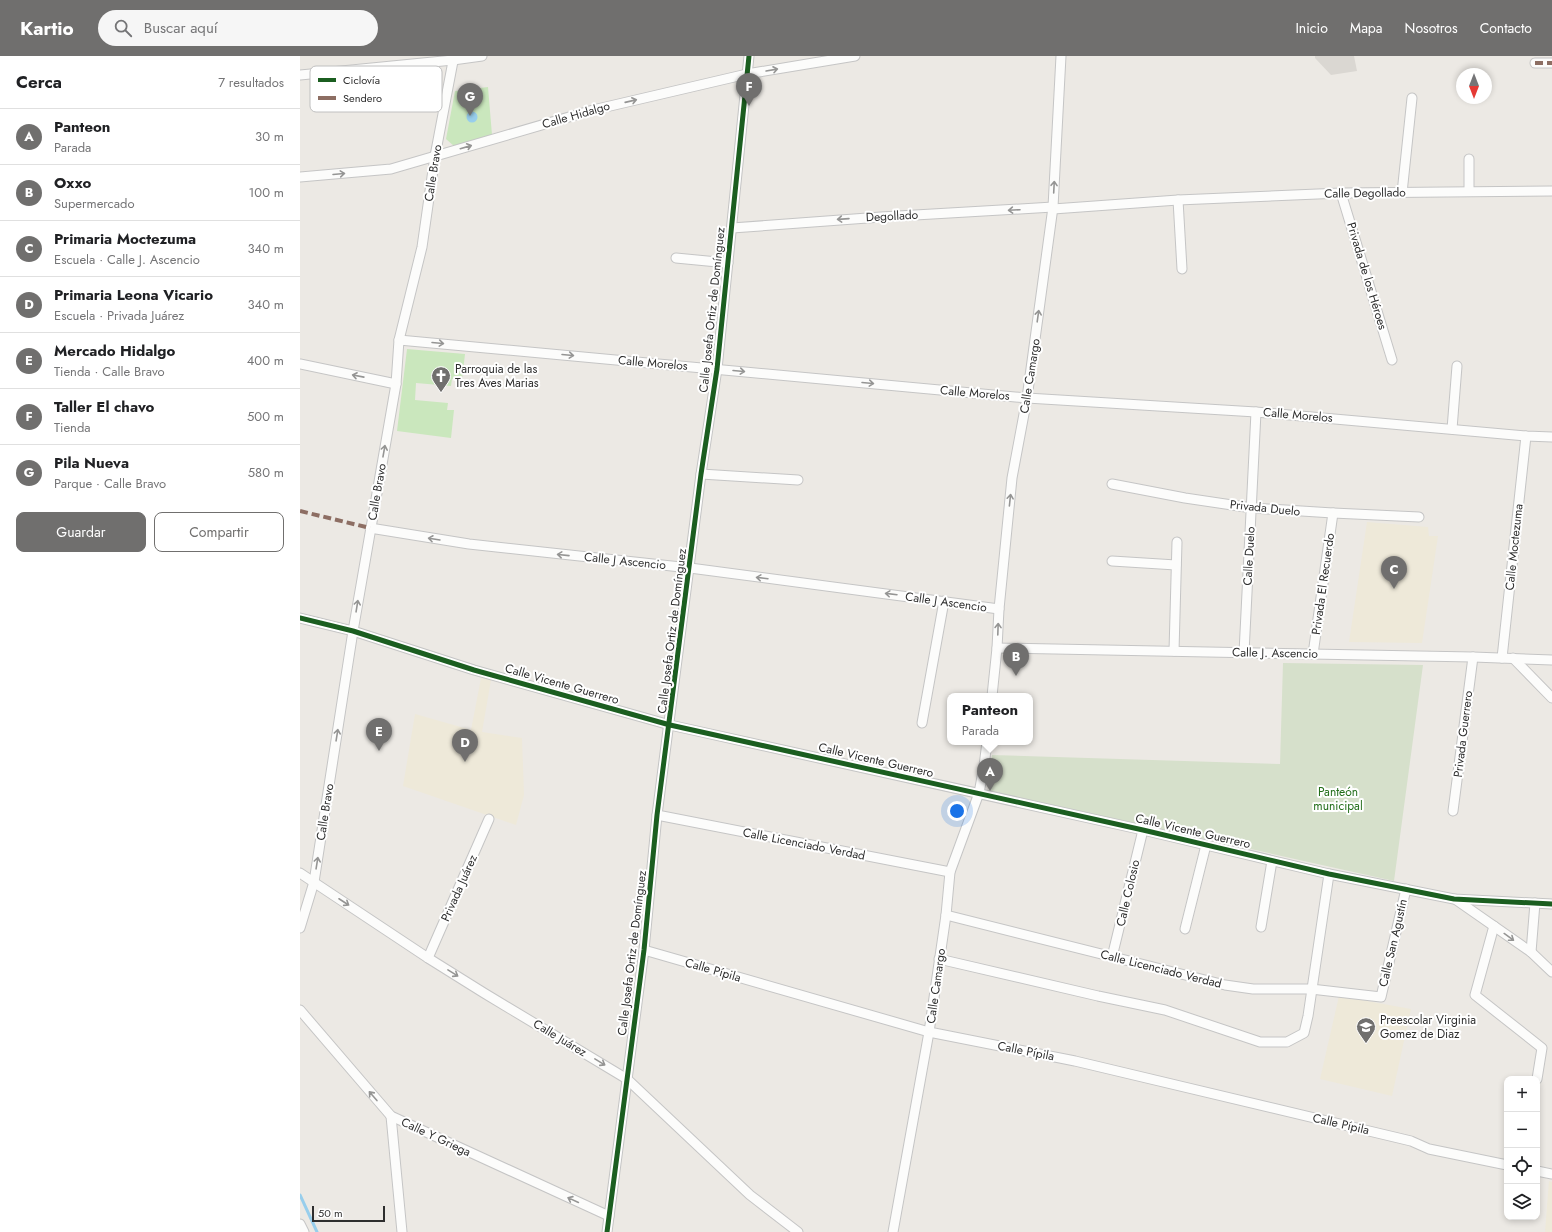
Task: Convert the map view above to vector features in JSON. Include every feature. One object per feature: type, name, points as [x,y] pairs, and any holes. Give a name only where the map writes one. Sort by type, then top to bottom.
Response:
[{"type":"street","points":[[382,66],[482,56]]},
{"type":"street","name":"Calle Josefa Ortiz de Domínguez","points":[[607,1232],[644,950],[657,815],[670,725],[701,474],[717,369],[749,56]]},
{"type":"street","name":"Calle Hidalgo","points":[[300,177],[391,169],[594,110],[747,74],[854,56]]},
{"type":"street","name":"Calle Camargo","points":[[992,693],[1012,478],[1027,398],[1053,208],[1061,56]]},
{"type":"street","name":"Calle Bravo","points":[[300,928],[314,882],[353,631],[396,384],[399,340],[422,247],[435,156],[454,58]]},
{"type":"street","points":[[1535,63],[1552,62]]},
{"type":"street","points":[[300,75],[310,74]]},
{"type":"street","points":[[1402,193],[1412,98]]},
{"type":"street","points":[[1468,191],[1469,159]]},
{"type":"street","name":"Calle Degollado","points":[[1178,200],[1341,193],[1552,191]]},
{"type":"street","name":"Privada de los Héroes","points":[[1341,193],[1392,360]]},
{"type":"street","points":[[1178,200],[1182,269]]},
{"type":"street","name":"Degollado","points":[[732,228],[881,216],[1053,208],[1178,200]]},
{"type":"street","points":[[676,258],[728,263]]},
{"type":"street","name":"Calle Morelos","points":[[399,340],[1027,398],[1256,412],[1526,436],[1552,436]]},
{"type":"street","points":[[300,364],[396,384]]},
{"type":"street","points":[[1452,429],[1457,366]]},
{"type":"street","name":"Calle Duelo","points":[[1244,653],[1256,412]]},
{"type":"street","name":"Calle Moctezuma","points":[[1502,658],[1526,436]]},
{"type":"street","points":[[701,474],[798,480]]},
{"type":"street","name":"Privada Duelo","points":[[1112,484],[1185,498],[1252,508],[1419,517]]},
{"type":"street","name":"Privada El Recuerdo","points":[[1313,654],[1333,513]]},
{"type":"street","name":"Calle J Ascencio","points":[[370,528],[469,544],[690,568],[999,609]]},
{"type":"street","points":[[1174,651],[1177,542]]},
{"type":"street","points":[[1112,561],[1176,565]]},
{"type":"street","points":[[922,723],[944,601]]},
{"type":"street","name":"Calle Vicente Guerrero","points":[[300,618],[353,631],[474,670],[670,725],[1206,844],[1329,874],[1454,899]]},
{"type":"street","name":"Calle J. Ascencio","points":[[997,648],[1473,657],[1552,660]]},
{"type":"street","name":"Privada Guerrero","points":[[1453,811],[1473,657]]},
{"type":"street","points":[[1513,658],[1552,698]]},
{"type":"street","name":"Calle Camargo","points":[[893,1232],[929,1032],[946,915],[950,872],[978,793],[987,745]]},
{"type":"street","name":"Calle Licenciado Verdad","points":[[657,815],[950,872]]},
{"type":"street","name":"Privada Juárez","points":[[428,958],[489,819]]},
{"type":"street","name":"Calle Colosio","points":[[1112,957],[1143,830]]},
{"type":"street","points":[[1185,929],[1206,844]]},
{"type":"street","points":[[1261,927],[1272,861]]},
{"type":"street","name":"Calle Juárez","points":[[300,873],[428,958],[627,1079],[750,1195],[798,1232]]},
{"type":"street","points":[[940,959],[1165,1010],[1260,1042],[1286,1042],[1304,1033],[1308,1016],[1329,874]]},
{"type":"street","name":"Calle San Agustín","points":[[1381,997],[1406,889]]},
{"type":"street","points":[[1454,899],[1552,904]]},
{"type":"street","points":[[1454,899],[1531,952],[1552,972]]},
{"type":"street","points":[[1531,952],[1535,903]]},
{"type":"street","name":"Calle Licenciado Verdad","points":[[946,915],[1225,985],[1253,990],[1311,990],[1381,997]]},
{"type":"street","points":[[1494,926],[1475,995],[1542,1048],[1537,1076]]},
{"type":"street","name":"Calle Pípila","points":[[644,950],[929,1032],[1075,1061],[1411,1141],[1429,1149],[1504,1164]]},
{"type":"street","name":"Calle Y Griega","points":[[300,1010],[391,1116],[609,1216]]},
{"type":"street","points":[[391,1116],[402,1232]]},
{"type":"street","points":[[300,1224],[304,1232]]},
{"type":"shaded area","points":[[1315,56],[1354,56],[1357,71],[1331,75],[1315,58]]},
{"type":"shaded area","points":[[1367,522],[1428,527],[1429,536],[1438,536],[1422,643],[1349,642]]},
{"type":"shaded area","points":[[481,678],[491,680],[482,732],[522,738],[524,795],[516,825],[403,786],[415,714],[471,730]]},
{"type":"shaded area","name":"Preescolar Virginia Gomez de Diaz","points":[[1339,996],[1411,1009],[1392,1096],[1320,1079]]},
{"type":"shaded area","points":[[1549,1181],[1552,1182],[1552,1232],[1545,1232]]},
{"type":"green space","points":[[488,87],[492,135],[454,146],[446,139],[455,91]]},
{"type":"green space","points":[[407,349],[465,354],[462,380],[452,379],[451,386],[416,383],[415,400],[448,403],[447,410],[454,410],[451,438],[397,431]]},
{"type":"green space","name":"Panteón municipal","points":[[1283,663],[1423,665],[1394,881],[990,791],[992,755],[1280,764]]},
{"type":"water","points":[[470,112],[474,112],[476,113],[476,121],[470,122],[467,119],[467,115]]},
{"type":"waterway","points":[[300,1195],[317,1232]]},
{"type":"marked path","points":[[1535,63],[1552,63]]},
{"type":"marked path","points":[[300,511],[370,528]]},
{"type":"cycle path","points":[[607,1232],[644,950],[657,815],[701,474],[717,369],[749,56]]},
{"type":"cycle path","points":[[300,618],[353,631],[474,670],[670,725],[1143,830],[1329,874],[1454,899],[1552,904]]},
{"type":"place","name":"Taller El chavo","points":[[749,106]]},
{"type":"place","name":"Pila Nueva","points":[[470,116]]},
{"type":"place","name":"Parroquia de las Tres Aves Marias","points":[[441,393]]},
{"type":"place","name":"Primaria Moctezuma","points":[[1394,589]]},
{"type":"place","name":"Oxxo","points":[[1016,676]]},
{"type":"place","name":"Mercado Hidalgo","points":[[379,751]]},
{"type":"place","name":"Primaria Leona Vicario","points":[[465,762]]},
{"type":"place","name":"Panteon","points":[[990,791]]},
{"type":"place","name":"Preescolar Virginia Gomez de Diaz","points":[[1366,1044]]}]
